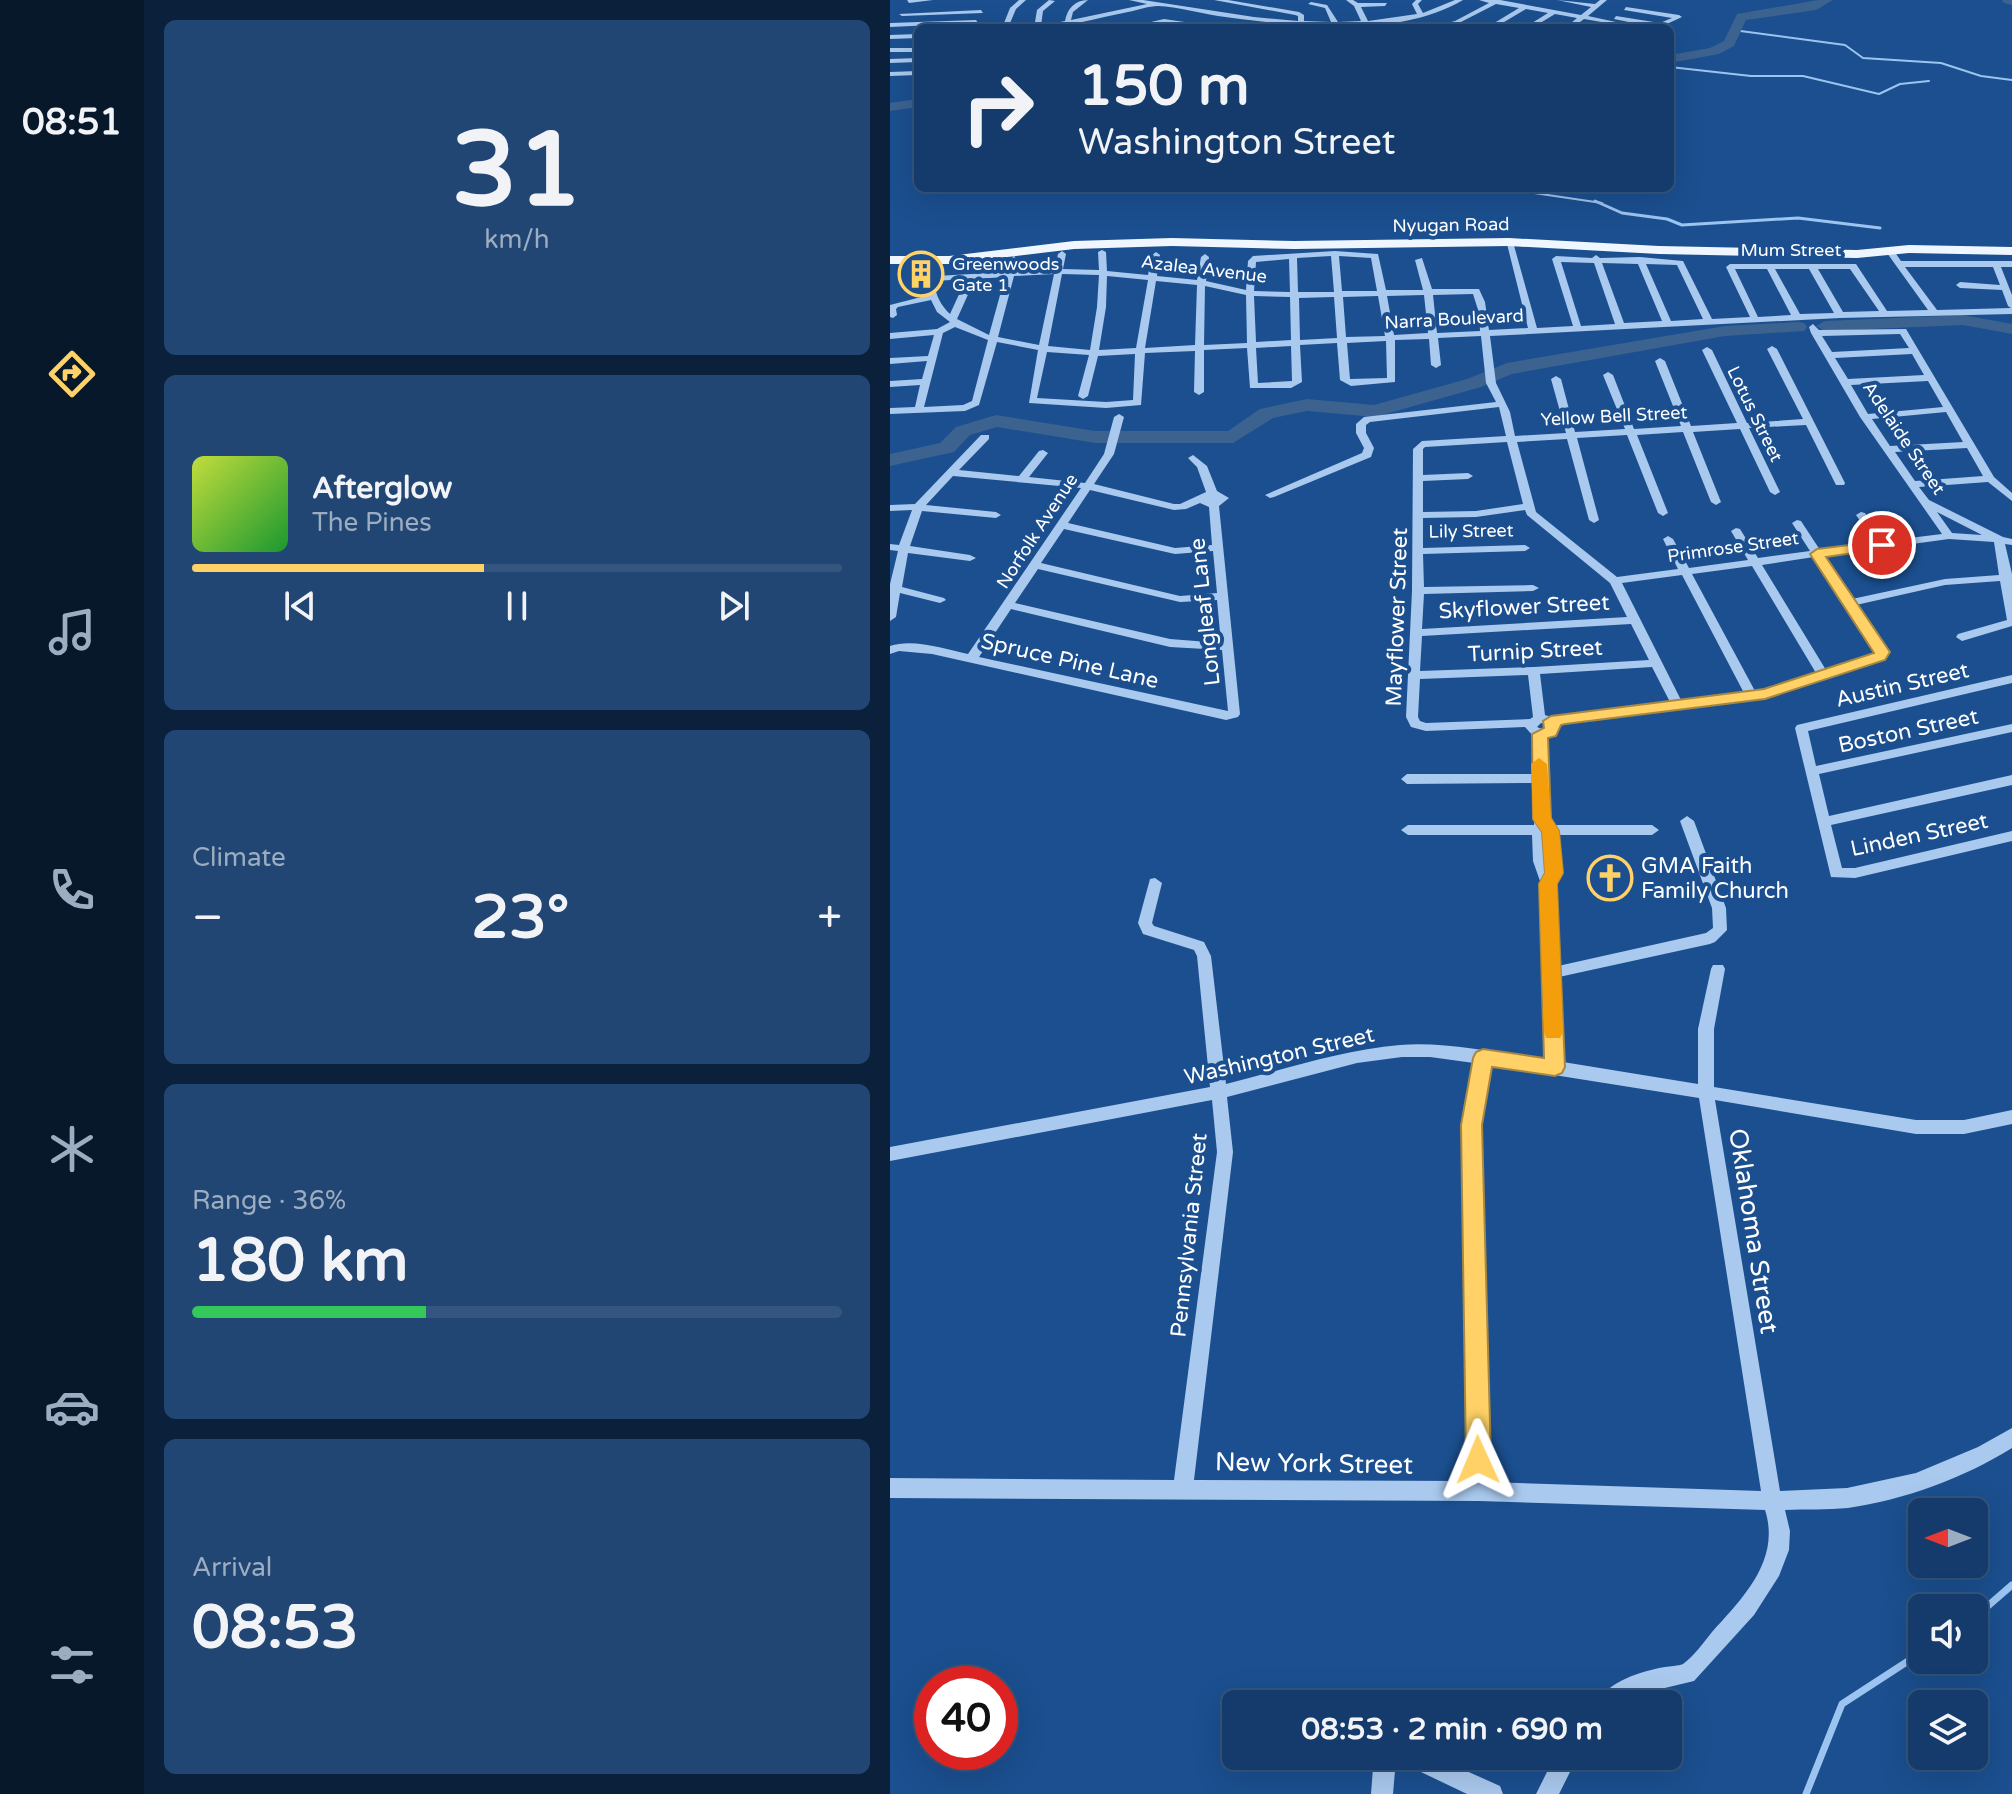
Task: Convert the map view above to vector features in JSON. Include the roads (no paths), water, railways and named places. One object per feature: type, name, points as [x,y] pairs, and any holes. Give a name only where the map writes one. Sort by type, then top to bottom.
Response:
[{"type":"main road","name":"Nyugan Road","points":[[890,260],[933,261],[1074,245],[1130,244],[1509,242],[1895,258],[1909,249],[2012,251]]},
{"type":"street","points":[[914,36],[891,37],[893,25],[910,0],[930,0]]},
{"type":"street","points":[[968,0],[989,1]]},
{"type":"street","points":[[1007,24],[1013,8],[1023,0]]},
{"type":"street","points":[[1046,0],[1077,5]]},
{"type":"street","points":[[1085,0],[1070,11],[1067,24],[1165,0]]},
{"type":"street","points":[[1132,0],[1296,24]]},
{"type":"street","points":[[1217,0],[1249,2],[1297,13],[1305,24]]},
{"type":"street","points":[[1271,8],[1284,0]]},
{"type":"street","points":[[1419,0],[1415,4],[1421,15]]},
{"type":"street","points":[[1320,24],[1421,15],[1460,0]]},
{"type":"street","points":[[1482,0],[1583,17],[1652,24]]},
{"type":"street","points":[[1560,0],[1597,6]]},
{"type":"street","points":[[1573,24],[1604,0]]},
{"type":"street","points":[[1610,24],[1636,0]]},
{"type":"street","points":[[975,24],[989,1]]},
{"type":"street","points":[[1038,24],[1040,10],[1052,1]]},
{"type":"street","points":[[1449,24],[1498,1]]},
{"type":"street","points":[[1227,16],[1249,2]]},
{"type":"street","points":[[1297,13],[1314,2],[1327,7],[1335,23]]},
{"type":"street","points":[[1365,22],[1354,2],[1387,2],[1393,19]]},
{"type":"street","points":[[1654,13],[1661,6]]},
{"type":"street","points":[[1496,24],[1525,7]]},
{"type":"street","points":[[1626,9],[1679,17],[1664,24]]},
{"type":"street","points":[[1172,24],[1195,11]]},
{"type":"street","points":[[902,14],[981,12]]},
{"type":"street","points":[[1534,24],[1554,12]]},
{"type":"street","points":[[1147,24],[1187,24]]},
{"type":"street","points":[[893,25],[914,25]]},
{"type":"street","points":[[890,50],[914,50]]},
{"type":"street","points":[[890,61],[914,60]]},
{"type":"street","points":[[890,74],[914,73]]},
{"type":"street","points":[[1509,242],[1533,331]]},
{"type":"street","points":[[1083,396],[1096,353],[1102,252]]},
{"type":"street","points":[[1062,254],[1032,401],[1138,403]]},
{"type":"street","points":[[1094,404],[1102,413],[1119,418],[1131,413],[1138,403],[1140,351],[1156,255]]},
{"type":"street","points":[[1293,257],[1297,342],[1295,385],[1253,386],[1250,293],[1254,259],[1293,257],[1335,256],[1375,256],[1390,338],[1392,380],[1347,382],[1335,256]]},
{"type":"street","points":[[1199,392],[1201,283],[1205,257]]},
{"type":"street","points":[[1596,258],[1621,327]]},
{"type":"street","points":[[1895,258],[2012,264]]},
{"type":"street","points":[[1895,258],[1933,311]]},
{"type":"street","points":[[890,411],[965,408],[976,403],[1014,259]]},
{"type":"street","points":[[1578,329],[1556,259],[1680,263],[1709,322]]},
{"type":"street","points":[[1419,260],[1428,291],[1436,365]]},
{"type":"street","points":[[1640,260],[1668,324]]},
{"type":"street","points":[[919,261],[913,280],[929,279]]},
{"type":"street","points":[[893,315],[891,308],[895,305],[931,297],[929,279],[933,261]]},
{"type":"street","points":[[1996,264],[2012,309]]},
{"type":"street","name":"Adelaide Street","points":[[1769,266],[1831,355],[1865,417],[1949,536]]},
{"type":"street","points":[[1812,266],[1840,315]]},
{"type":"street","name":"Mum Street","points":[[1755,319],[1730,267],[1853,266],[1884,313]]},
{"type":"street","name":"Azalea Avenue","points":[[929,279],[1057,271],[1201,283],[1250,293],[1337,295],[1476,291],[1486,333]]},
{"type":"street","points":[[890,336],[939,332],[953,322],[972,276]]},
{"type":"street","points":[[1960,285],[2005,288]]},
{"type":"street","name":"Narra Boulevard","points":[[931,297],[953,322],[993,338],[1042,349],[1096,353],[2012,309]]},
{"type":"street","points":[[1816,333],[1903,331],[1990,479],[2009,497]]},
{"type":"street","points":[[919,409],[939,332]]},
{"type":"street","points":[[1486,333],[1487,361],[1496,405],[1507,423],[1531,513],[1615,581],[1678,706]]},
{"type":"street","points":[[1772,349],[1840,483]]},
{"type":"street","name":"Lotus Street","points":[[1707,350],[1775,492]]},
{"type":"street","points":[[1831,355],[1914,351]]},
{"type":"street","points":[[890,361],[934,358]]},
{"type":"street","points":[[1660,361],[1716,502]]},
{"type":"street","points":[[1608,375],[1663,513]]},
{"type":"street","points":[[1846,382],[1931,378]]},
{"type":"street","points":[[1556,379],[1594,520]]},
{"type":"street","points":[[890,384],[927,382]]},
{"type":"street","points":[[1493,388],[1508,414],[1507,423]]},
{"type":"street","points":[[1270,495],[1367,455],[1369,448],[1361,433],[1361,424],[1367,419],[1496,405]]},
{"type":"street","points":[[1865,417],[1947,409]]},
{"type":"street","name":"Norfolk Avenue","points":[[972,658],[1088,486],[1113,443],[1119,418]]},
{"type":"street","name":"Yellow Bell Street","points":[[1422,444],[1808,422]]},
{"type":"street","points":[[890,617],[893,587],[918,507],[985,437]]},
{"type":"street","name":"Mayflower Street","points":[[1422,444],[1418,449],[1420,515],[1412,717],[1415,724],[1426,727],[1540,721]]},
{"type":"street","points":[[1887,449],[1970,445]]},
{"type":"street","points":[[1021,481],[1043,453]]},
{"type":"street","points":[[953,473],[1088,486],[1174,507],[1210,499],[1202,466],[1193,458]]},
{"type":"street","points":[[1420,478],[1468,476]]},
{"type":"street","points":[[1911,484],[1990,479]]},
{"type":"street","name":"Longleaf Lane","points":[[1210,499],[1234,714]]},
{"type":"street","points":[[1924,501],[2007,541],[2012,550]]},
{"type":"street","points":[[1420,515],[1476,514],[1529,506]]},
{"type":"street","points":[[890,508],[918,507],[996,515]]},
{"type":"street","points":[[1861,515],[1882,545]]},
{"type":"street","points":[[1540,721],[1752,697],[1883,655],[1797,523]]},
{"type":"street","points":[[1063,525],[1175,551],[1215,548]]},
{"type":"street","points":[[1736,531],[1823,674]]},
{"type":"street","name":"Primrose Street","points":[[1615,581],[1949,536],[2007,541]]},
{"type":"street","points":[[1668,539],[1752,697]]},
{"type":"street","points":[[1962,637],[2012,620],[2007,541]]},
{"type":"street","points":[[890,547],[970,558]]},
{"type":"street","name":"Lily Street","points":[[1417,551],[1525,548]]},
{"type":"street","points":[[1036,565],[1180,599],[1221,596]]},
{"type":"street","points":[[1850,603],[1945,582],[2008,577]]},
{"type":"street","points":[[893,587],[940,600]]},
{"type":"street","points":[[1418,591],[1533,588]]},
{"type":"street","points":[[1010,605],[1170,643],[1227,647]]},
{"type":"street","name":"Skyflower Street","points":[[1416,633],[1635,620]]},
{"type":"street","name":"Spruce Pine Lane","points":[[893,646],[932,650],[1226,716],[1234,714]]},
{"type":"street","name":"Turnip Street","points":[[1414,675],[1656,663]]},
{"type":"street","points":[[1534,671],[1540,721]]},
{"type":"street","name":"Austin Street","points":[[1812,771],[1801,728],[2012,679]]},
{"type":"street","points":[[1540,721],[1553,725],[1550,732],[1540,734],[1539,778],[1544,827],[1541,873],[1548,884],[1555,1067]]},
{"type":"street","name":"Boston Street","points":[[1812,771],[2012,728]]},
{"type":"street","points":[[1812,771],[1824,822],[2012,780]]},
{"type":"street","points":[[1407,779],[1539,778]]},
{"type":"street","points":[[1551,973],[1710,938],[1720,930],[1719,908],[1687,821]]},
{"type":"street","name":"Linden Street","points":[[1824,822],[1836,873],[1855,873],[2012,836]]},
{"type":"street","points":[[1408,830],[1544,827],[1652,830]]},
{"type":"street","name":"Pennsylvania Street","points":[[1155,883],[1145,923],[1148,930],[1199,946],[1204,956],[1221,1092],[1223,1165],[1183,1488]]},
{"type":"street","name":"Oklahoma Street","points":[[1622,1690],[1655,1678],[1687,1674],[1740,1616],[1774,1566],[1781,1533],[1772,1501],[1706,1094],[1706,1029],[1718,969]]},
{"type":"street","name":"Washington Street","points":[[890,1154],[1221,1092],[1366,1055],[1430,1051],[1555,1067],[1916,1127],[1964,1127],[2012,1117]]},
{"type":"street","points":[[1479,1491],[1472,1125],[1483,1058]]},
{"type":"street","name":"New York Street","points":[[890,1488],[1479,1491],[1772,1501],[1847,1498],[1916,1483],[1985,1454],[2012,1437]]},
{"type":"street","points":[[1382,1794],[1384,1770]]},
{"type":"street","points":[[1440,1770],[1492,1794]]},
{"type":"street","points":[[1547,1794],[1560,1770]]},
{"type":"waterway","points":[[1674,58],[1714,51],[1729,43],[1741,17],[1816,6],[1827,0]]},
{"type":"waterway","points":[[2008,0],[2012,1]]},
{"type":"waterway","points":[[1733,30],[1845,45],[1863,58],[1941,63],[1981,76],[2012,80]]},
{"type":"waterway","points":[[1674,67],[1751,76],[1803,76],[1879,94],[1900,84],[1929,81]]},
{"type":"waterway","points":[[890,107],[914,104]]},
{"type":"waterway","points":[[1528,192],[1598,202]]},
{"type":"waterway","points":[[1598,202],[1622,213],[1667,219],[1682,225],[1798,218],[1880,228]]},
{"type":"waterway","points":[[1825,326],[1963,320],[2012,329]]},
{"type":"waterway","points":[[890,460],[947,448],[963,431],[996,421],[1095,437],[1233,437],[1267,413],[1307,405],[1375,411],[1474,383],[1507,369],[1725,331],[1798,327]]},
{"type":"waterway","points":[[1988,1606],[2012,1585]]},
{"type":"waterway","points":[[1806,1794],[1842,1704],[1908,1661]]},
{"type":"place","name":"Greenwoods Gate 1","points":[[921,274]]},
{"type":"place","name":"GMA Faith Family Church","points":[[1610,878]]}]
